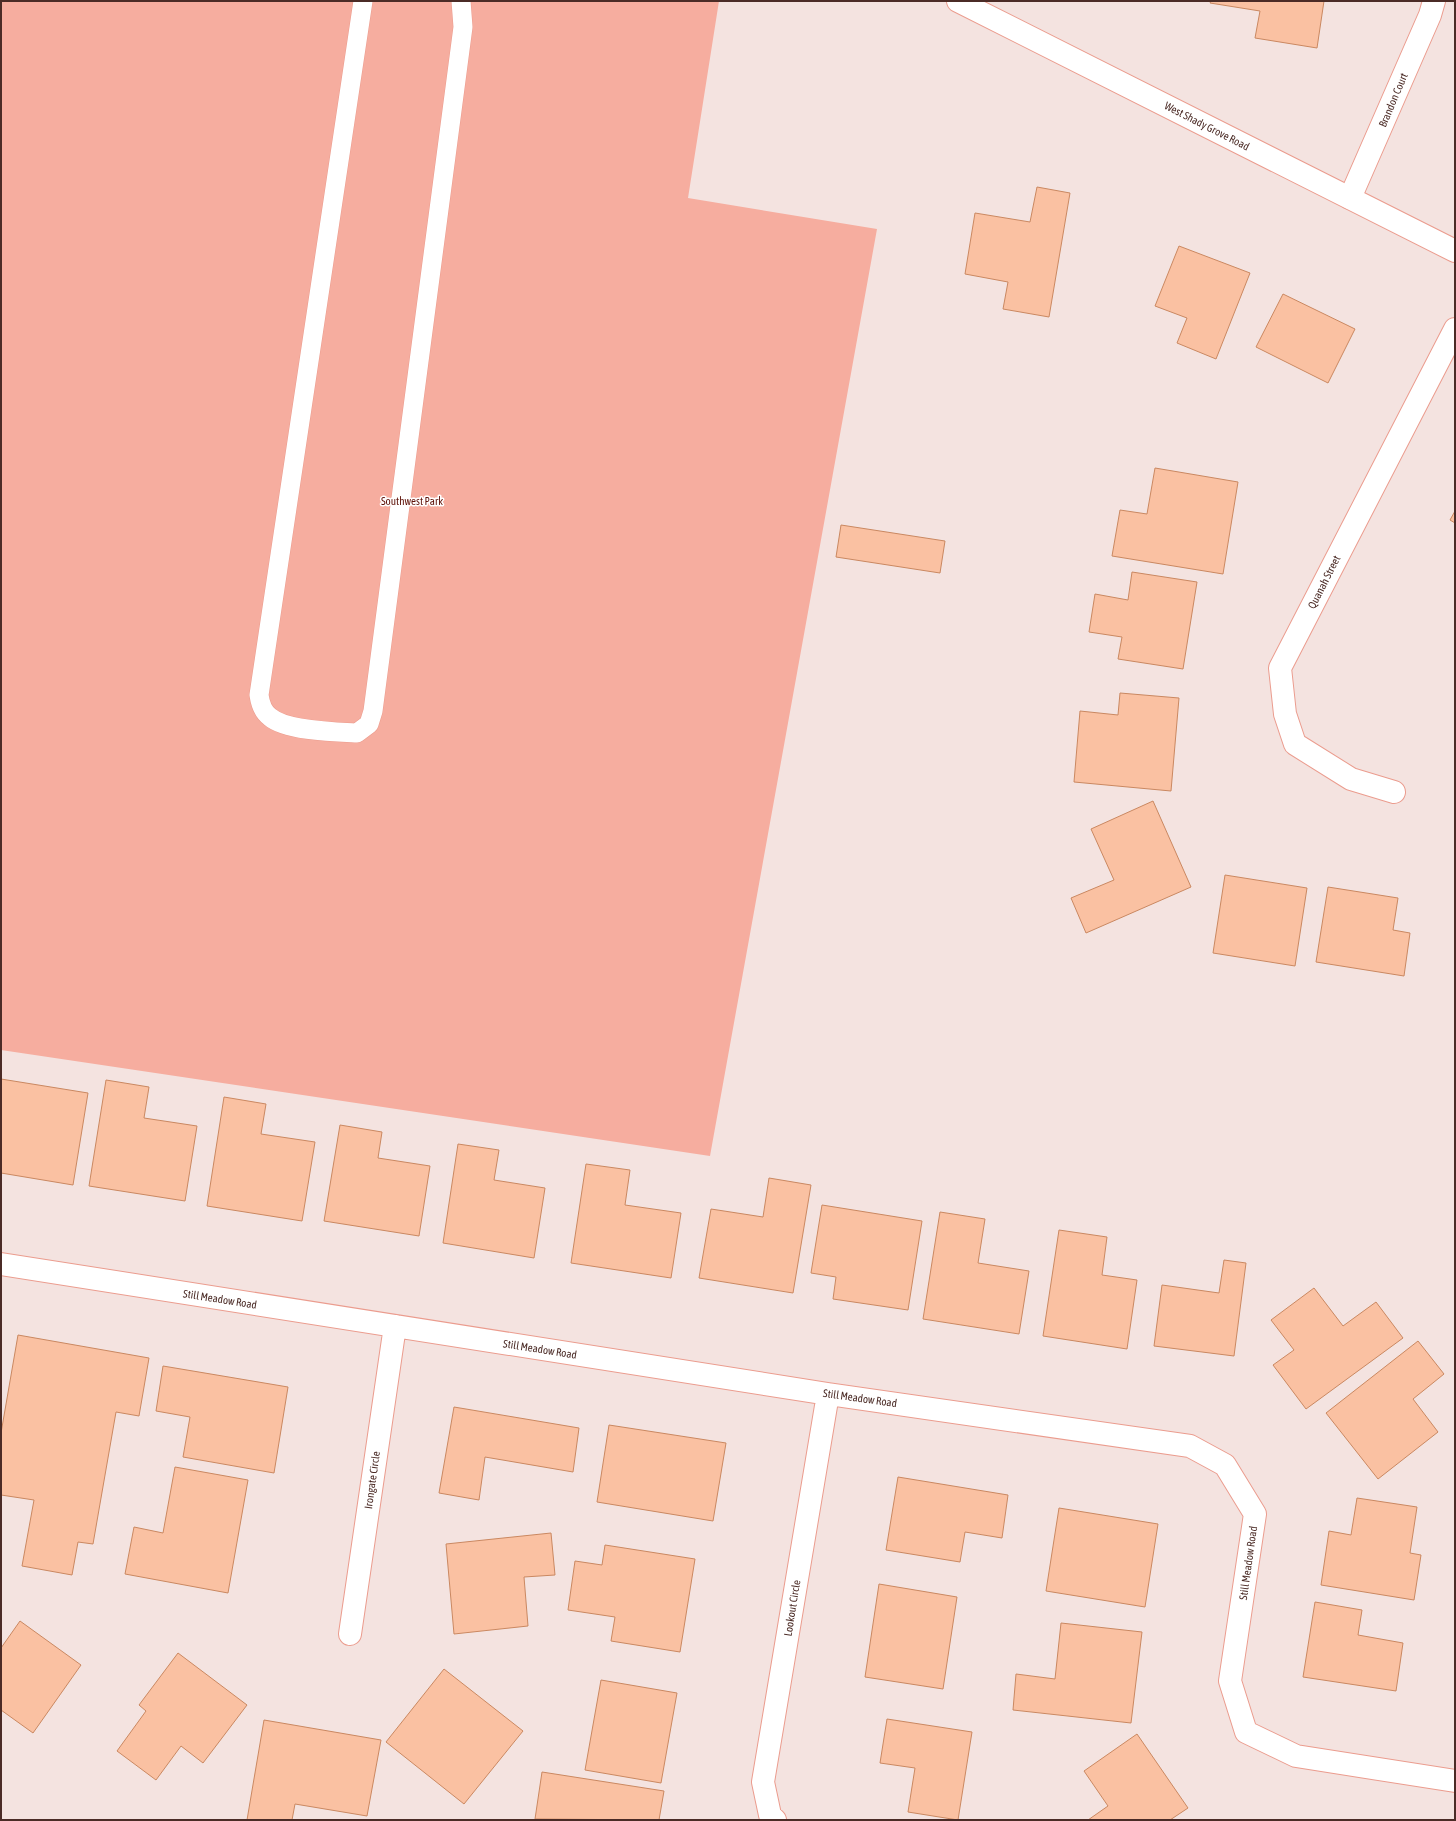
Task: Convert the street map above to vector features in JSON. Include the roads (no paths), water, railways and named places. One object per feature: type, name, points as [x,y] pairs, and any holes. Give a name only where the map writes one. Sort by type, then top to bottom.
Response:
[{"type":"street","name":"West Shady Grove Road","points":[[958,1],[1455,251]]},
{"type":"street","name":"Brandon Court","points":[[1350,198],[1430,15],[1434,1]]},
{"type":"street","name":"Quanah Street","points":[[1394,792],[1351,779],[1295,744],[1285,714],[1280,668],[1455,329]]},
{"type":"street","name":"Still Meadow Road","points":[[1,1264],[828,1394],[1190,1446],[1225,1466],[1255,1514],[1230,1680],[1246,1732],[1296,1756],[1455,1781]]},
{"type":"street","name":"Irongate Circle","points":[[350,1634],[395,1326]]},
{"type":"street","name":"Lookout Circle","points":[[775,1820],[770,1815],[763,1782],[828,1394]]},
{"type":"lane","points":[[363,1],[259,695],[263,709],[269,717],[286,726],[357,734],[369,724],[373,711],[463,27],[461,1]]},
{"type":"park label","name":"Southwest Park","points":[[412,501]]}]
